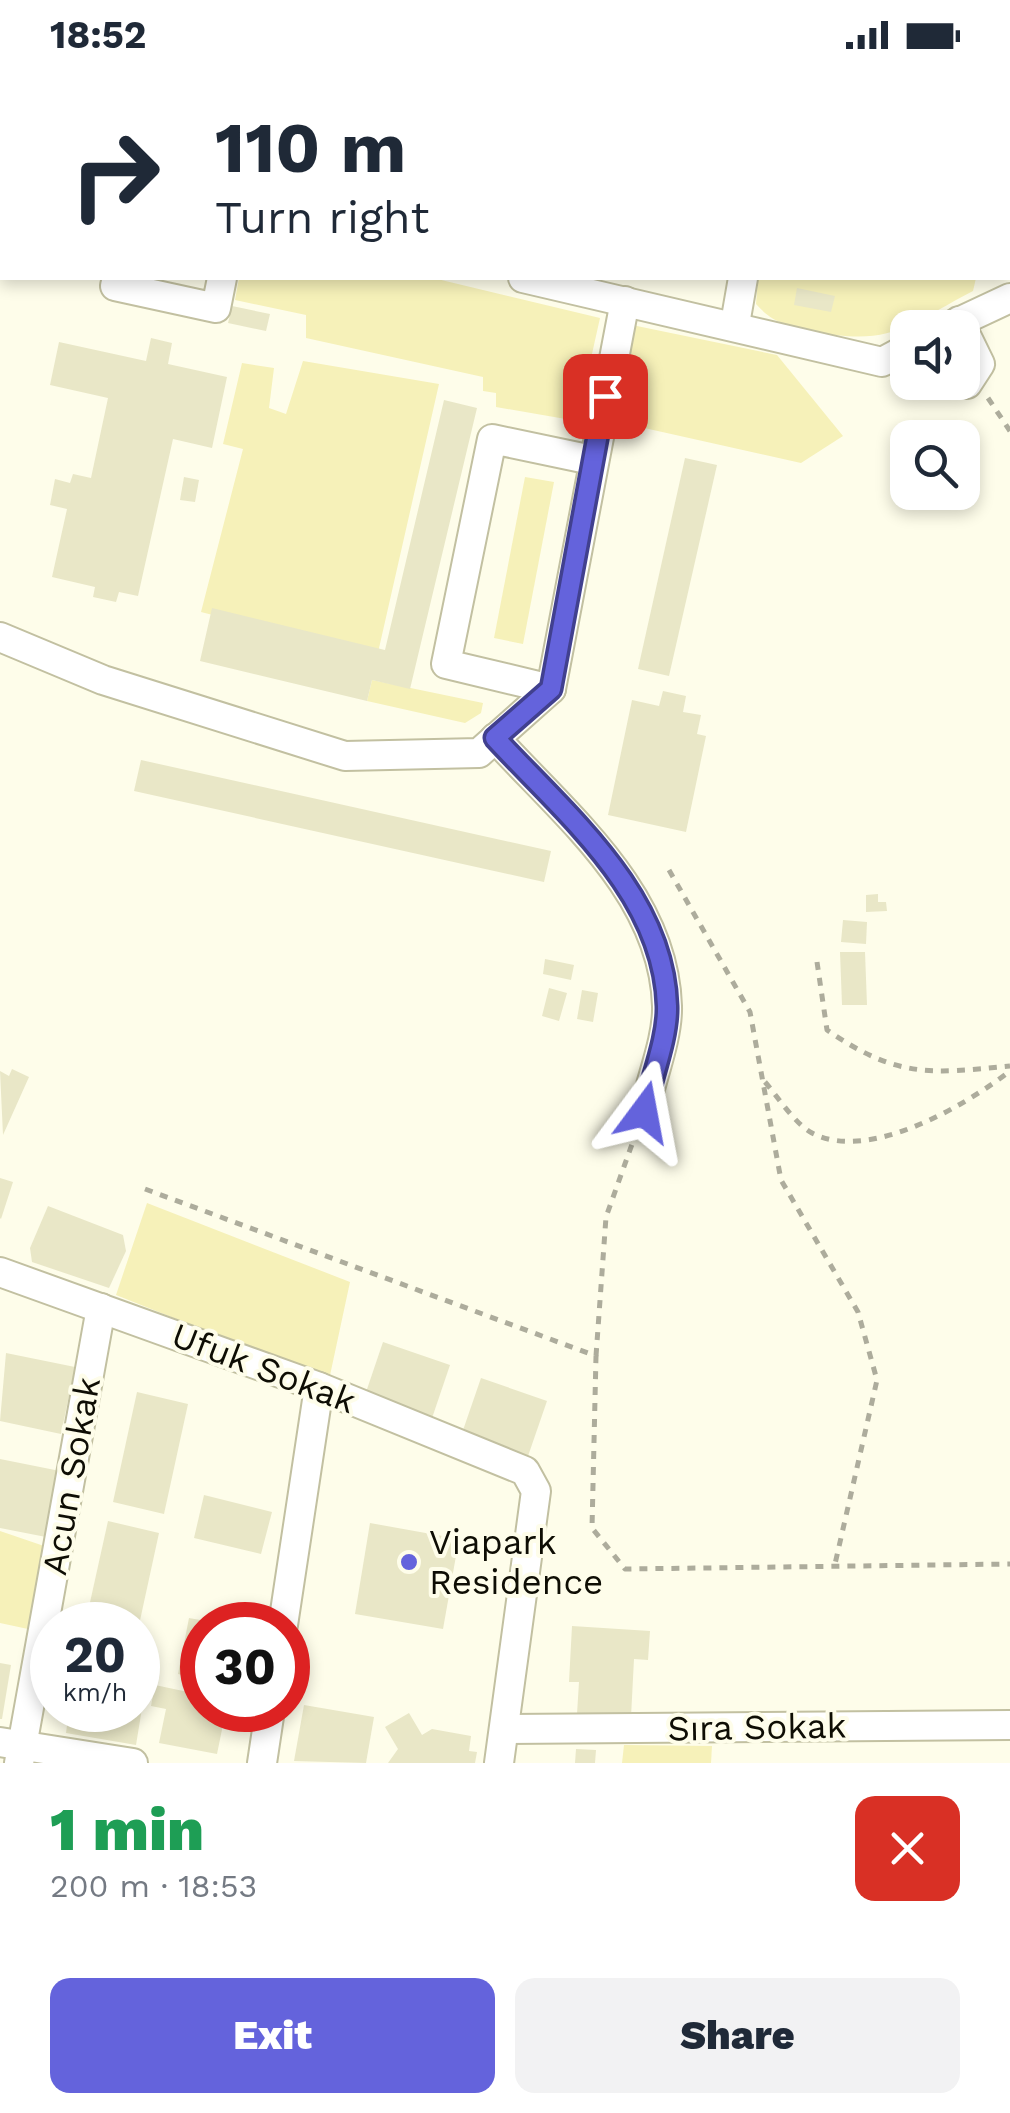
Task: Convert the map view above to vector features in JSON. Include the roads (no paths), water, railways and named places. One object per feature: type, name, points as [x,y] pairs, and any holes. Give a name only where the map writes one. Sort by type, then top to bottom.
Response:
[{"type":"street","points":[[116,280],[115,286],[216,308],[222,280]]},
{"type":"street","points":[[532,280],[735,324],[890,364]]},
{"type":"street","points":[[735,324],[743,280]]},
{"type":"street","points":[[974,310],[1000,293]]},
{"type":"street","points":[[0,637],[102,680],[345,756],[479,753],[551,689],[625,301]]},
{"type":"street","points":[[551,689],[446,664],[492,440],[592,460]]},
{"type":"street","points":[[495,738],[624,879],[652,932],[668,1007],[644,1112]]},
{"type":"street","name":"Ufuk Sokak","points":[[0,1272],[319,1387],[526,1471],[536,1491],[505,1730]]},
{"type":"street","name":"Acun Sokak","points":[[14,1750],[100,1308]]},
{"type":"street","points":[[286,1602],[319,1387]]},
{"type":"street","name":"Sıra Sokak","points":[[505,1730],[1010,1725]]},
{"type":"street","points":[[500,1763],[505,1730]]},
{"type":"street","points":[[262,1763],[267,1732]]},
{"type":"street","points":[[14,1750],[133,1763]]},
{"type":"place","name":"Viapark Residence","points":[[409,1562]]}]
